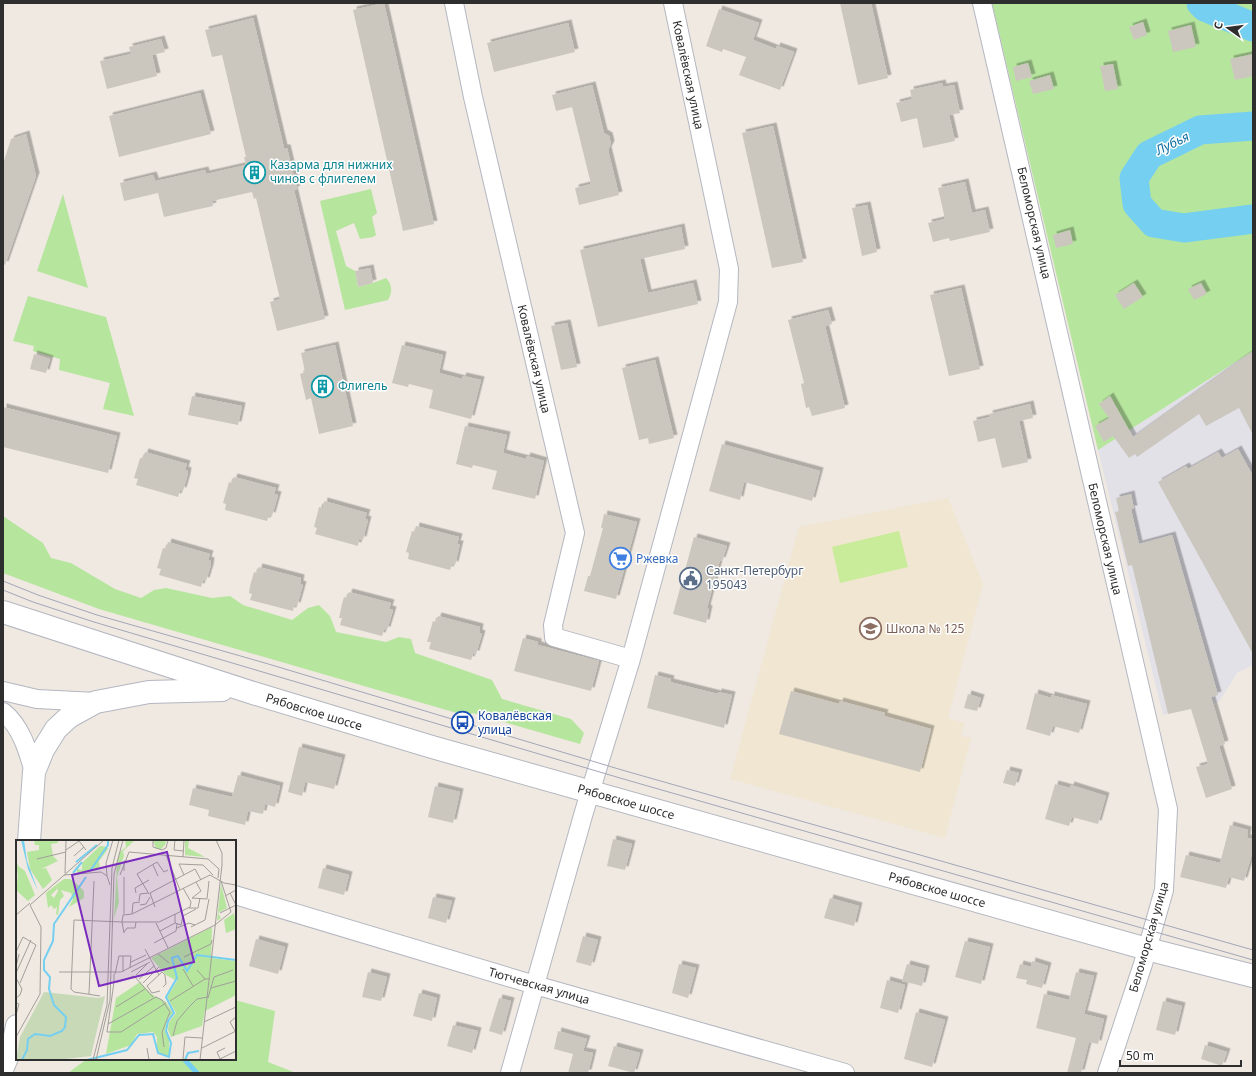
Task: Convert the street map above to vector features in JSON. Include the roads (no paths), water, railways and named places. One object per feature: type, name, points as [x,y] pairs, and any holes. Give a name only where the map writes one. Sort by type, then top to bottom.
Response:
[{"type":"main road","name":"Рябовское шоссе","points":[[3,612],[253,693],[432,747],[1147,950],[1253,976]]},
{"type":"main road","points":[[29,840],[34,772],[43,750],[56,729],[69,717],[96,702],[148,692],[217,689],[253,693]]},
{"type":"main road","points":[[3,1067],[14,1041],[16,1031]]},
{"type":"street","name":"Ковалёвская улица","points":[[454,3],[475,104],[574,533],[553,625],[554,637],[631,659]]},
{"type":"street","name":"Ковалёвская улица","points":[[510,1073],[590,792],[631,659],[728,302],[729,269],[673,3]]},
{"type":"street","name":"Беломорская улица","points":[[982,3],[1168,809],[1164,890],[1147,950],[1107,1073]]},
{"type":"street","points":[[3,691],[37,699],[96,702]]},
{"type":"street","points":[[3,712],[19,731],[34,772]]},
{"type":"street","name":"Тютчевская улица","points":[[236,895],[535,985],[845,1073]]},
{"type":"waterway","name":"Лубья","points":[[1201,3],[1205,7],[1253,27]]},
{"type":"waterway","name":"Лубья","points":[[1253,126],[1200,130],[1149,155],[1134,178],[1137,204],[1154,223],[1184,228],[1253,219]]},
{"type":"waterway","points":[[185,1060],[197,1073]]},
{"type":"tram line","points":[[3,581],[38,595],[97,615],[265,663],[622,770],[1253,950]]},
{"type":"tram line","points":[[3,590],[33,602],[94,622],[620,778],[1253,960]]},
{"type":"place","name":"Казарма для нижних чинов с флигелем","points":[[254,172]]},
{"type":"place","name":"Флигель","points":[[323,386]]},
{"type":"place","name":"Ржевка","points":[[621,559]]},
{"type":"place","name":"Санкт-Петербург 195043","points":[[691,578]]},
{"type":"place","name":"Школа № 125","points":[[871,629]]},
{"type":"place","name":"Ковалёвская улица","points":[[463,723]]}]
